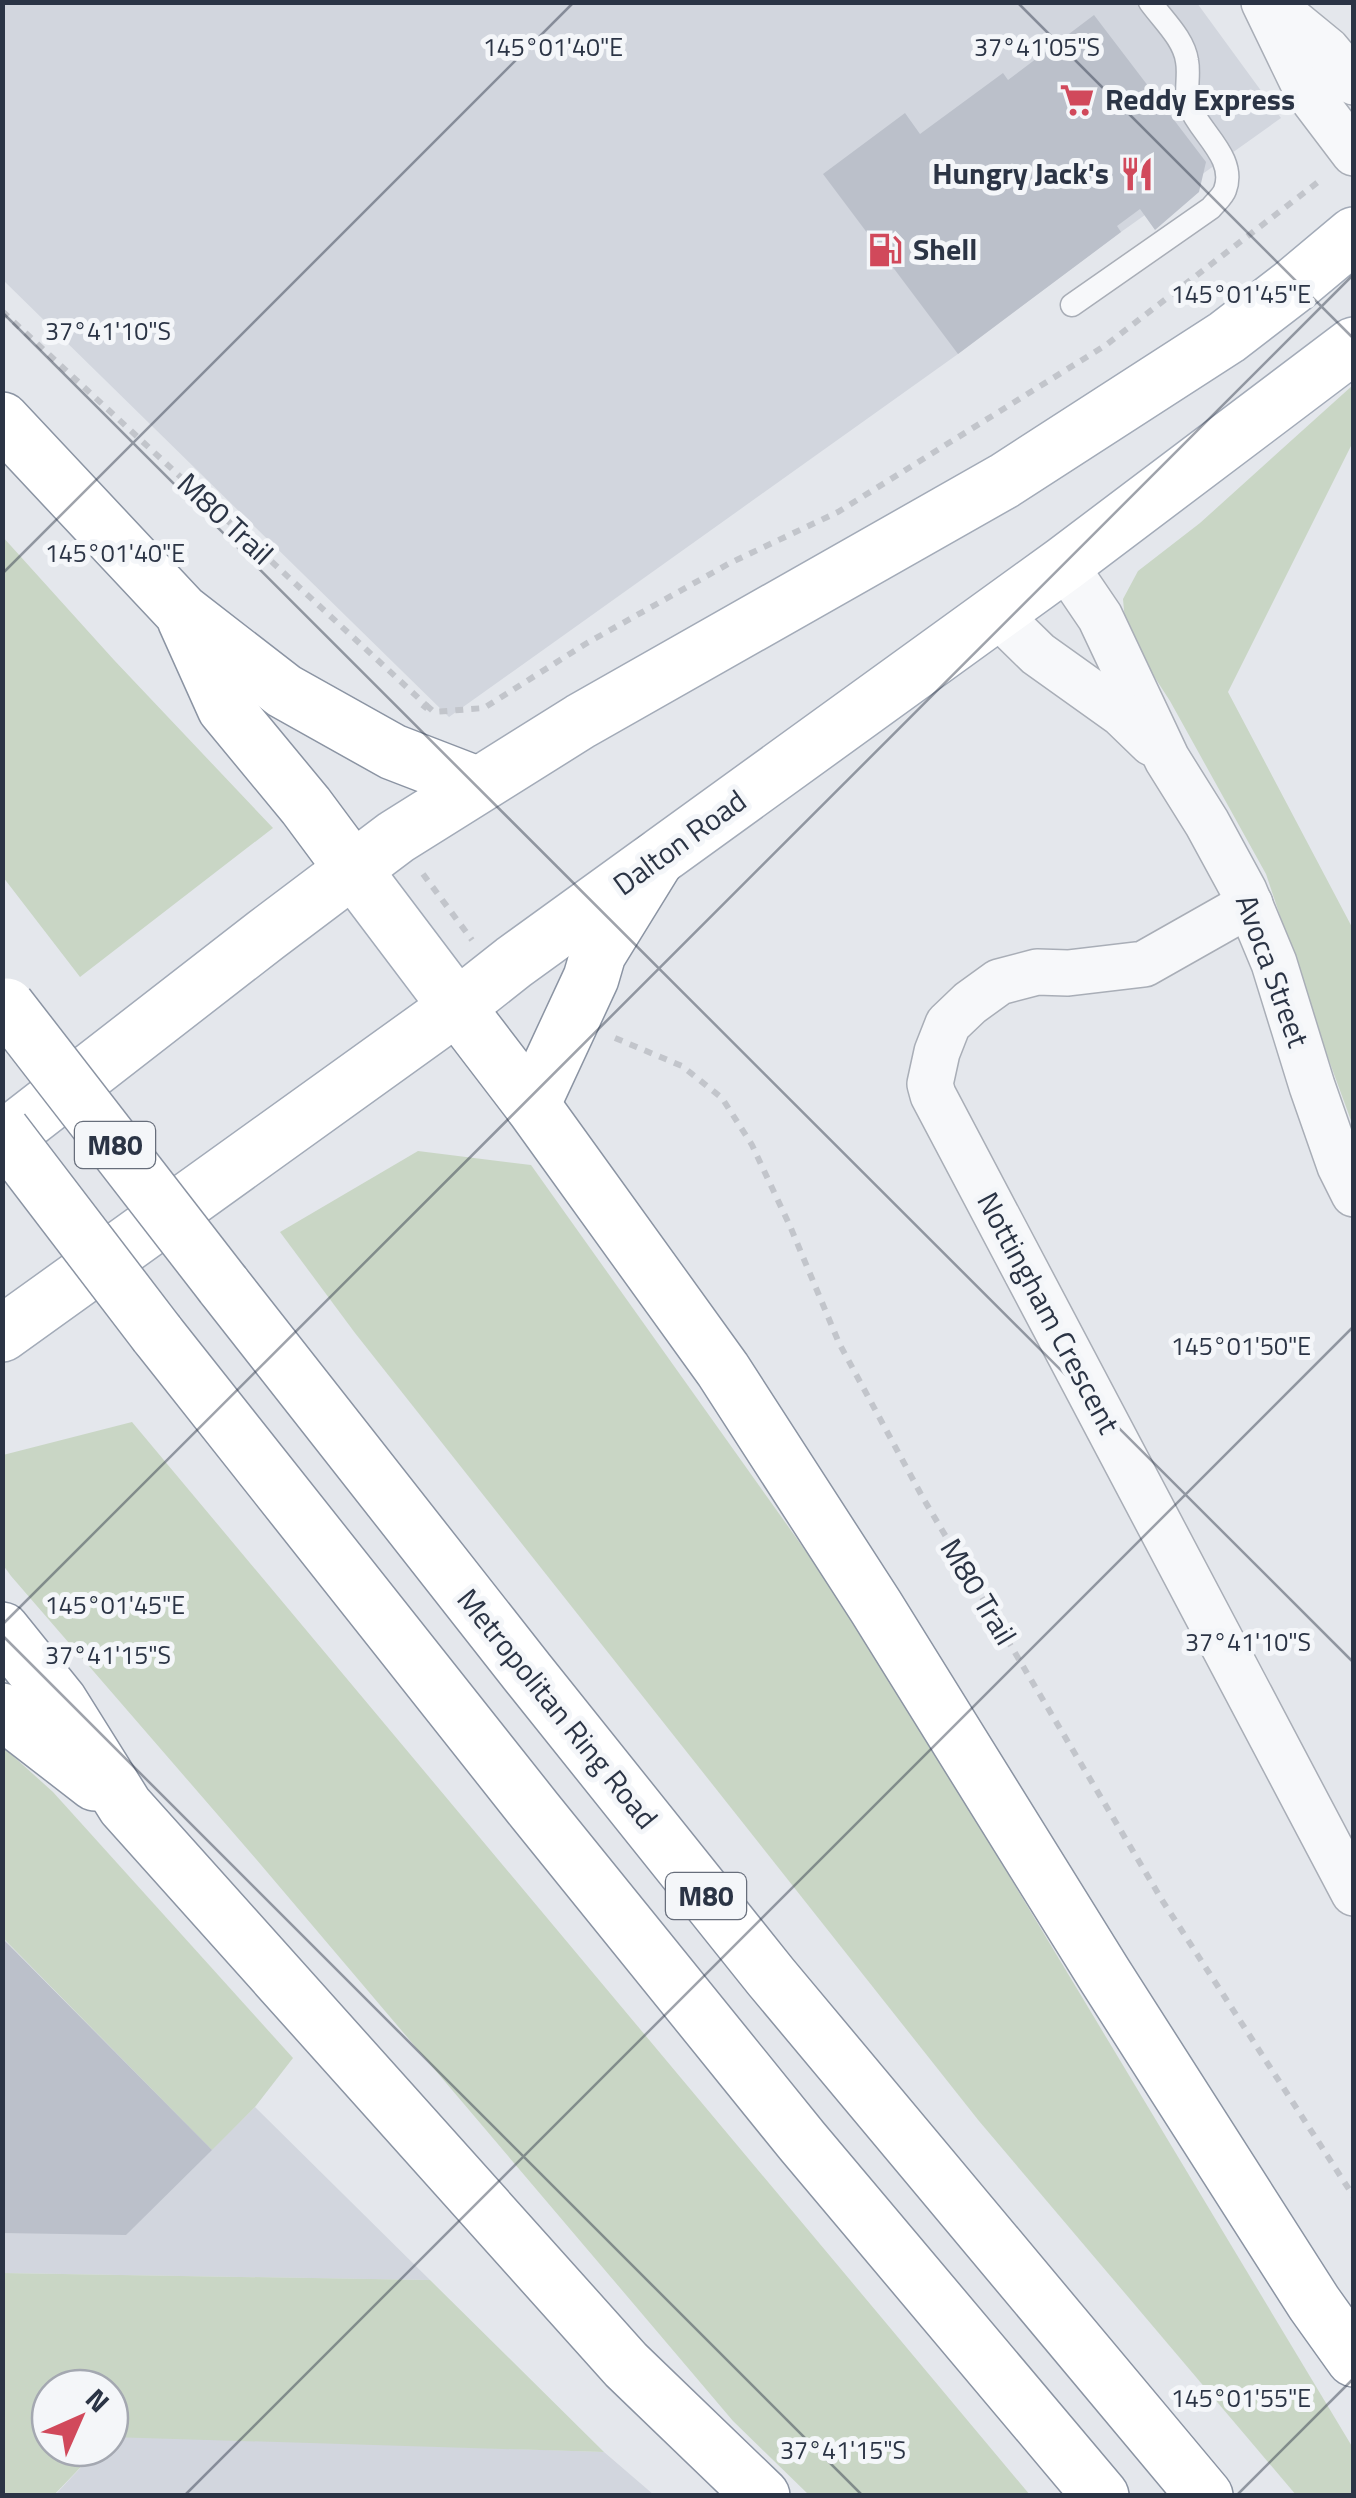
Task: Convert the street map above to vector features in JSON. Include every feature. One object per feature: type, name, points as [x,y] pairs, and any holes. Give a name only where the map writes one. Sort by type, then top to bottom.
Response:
[{"type":"main road","points":[[2,1140],[352,868],[476,784],[581,720],[1004,481],[1227,336],[1354,235]]},
{"type":"main road","name":"Dalton Road","points":[[2,1334],[1064,564],[1354,345]]},
{"type":"main road","points":[[2,420],[182,612],[284,691],[393,752],[476,784]]},
{"type":"main road","points":[[182,612],[225,708],[306,806],[532,1105],[723,1370],[1314,2303],[1354,2360]]},
{"type":"main road","points":[[532,1105],[591,978],[598,954],[656,860]]},
{"type":"main road","name":"Metropolitan Ring Road","points":[[5,1003],[222,1285],[771,1977],[1205,2496]]},
{"type":"main road","name":"M80","points":[[2,1131],[534,1810],[802,2141],[1100,2496]]},
{"type":"main road","points":[[2,1630],[60,1702],[125,1806],[626,2365],[762,2496]]},
{"type":"main road","points":[[2,1711],[125,1806]]},
{"type":"street","points":[[1266,2],[1326,50],[1354,82]]},
{"type":"street","points":[[1266,2],[1341,163]]},
{"type":"street","name":"Avoca Street","points":[[1064,564],[1100,617],[1168,759],[1208,823],[1250,904],[1274,963],[1334,1150],[1354,1194]]},
{"type":"street","name":"Avoca Street","points":[[996,613],[1038,654],[1122,714],[1168,759]]},
{"type":"street","name":"Nottingham Crescent","points":[[1250,904],[1144,964],[1068,973],[1037,972],[999,982],[948,1024],[930,1084],[1048,1316],[1354,1893]]},
{"type":"lane","points":[[1072,305],[1211,208],[1225,190],[1228,172],[1221,154],[1188,103],[1188,60],[1150,2]]},
{"type":"path","points":[[416,718],[426,706],[434,712],[484,708],[587,643],[730,562],[838,512],[1106,344],[1341,163]]},
{"type":"path","name":"M80 Trail","points":[[2,311],[426,706]]},
{"type":"path","points":[[416,865],[458,921]]},
{"type":"path","name":"M80 Trail","points":[[603,1035],[682,1066],[722,1098],[752,1145],[839,1343],[922,1498],[1162,1900],[1354,2197]]},
{"type":"shaded area","points":[[2,3],[1197,3],[1281,118],[449,717],[3,280]]},
{"type":"shaded area","points":[[2,1938],[212,2149],[255,2107],[430,2280],[3,2273]]},
{"type":"shaded area","points":[[130,2436],[604,2452],[654,2495],[54,2496],[80,2468],[130,2468]]},
{"type":"green space","points":[[1353,385],[1353,442],[1228,692],[1353,929],[1353,1126],[1266,874],[1170,701],[1126,633],[1123,599],[1138,571],[1200,523]]},
{"type":"green space","points":[[2,536],[273,828],[80,977],[3,877]]},
{"type":"green space","points":[[418,1151],[531,1165],[859,1626],[1353,2448],[1353,2495],[1296,2495],[979,2121],[355,1333],[280,1232]]},
{"type":"green space","points":[[132,1422],[1030,2495],[809,2495],[733,2421],[11,1576],[3,1565],[3,1455]]},
{"type":"green space","points":[[3,1747],[53,1792],[293,2058],[255,2107],[212,2150],[3,1938]]},
{"type":"green space","points":[[3,2273],[430,2280],[604,2452],[130,2438],[130,2368],[30,2368],[30,2468],[80,2468],[54,2495],[3,2495]]},
{"type":"building","points":[[1094,15],[1206,162],[1199,192],[1155,230],[1140,209],[1117,226],[1121,232],[958,354],[823,174],[905,113],[920,134],[1003,73],[1008,80]]},
{"type":"building","points":[[2,1938],[212,2150],[126,2235],[2,2233]]},
{"type":"place","name":"Reddy Express","points":[[1077,100]]},
{"type":"place","name":"Hungry Jack's","points":[[1137,174]]},
{"type":"place","name":"Shell","points":[[885,250]]}]
